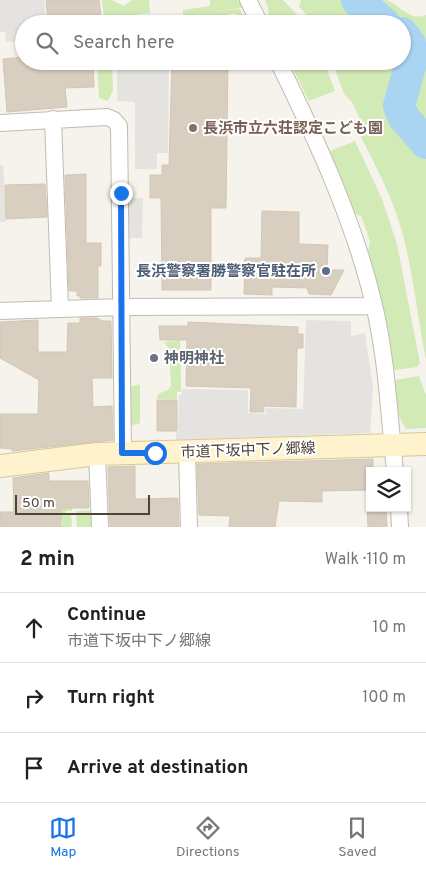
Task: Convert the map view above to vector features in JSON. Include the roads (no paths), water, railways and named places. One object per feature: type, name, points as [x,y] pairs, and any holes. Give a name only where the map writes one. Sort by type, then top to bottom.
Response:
[{"type":"street","points":[[248,0],[256,15]]},
{"type":"street","points":[[282,70],[353,228],[374,306],[389,403],[408,444],[397,467]]},
{"type":"street","points":[[0,123],[107,117],[114,120],[119,126],[122,453]]},
{"type":"street","points":[[53,119],[60,309]]},
{"type":"street","points":[[0,311],[121,307],[374,306]]},
{"type":"street","name":"市道下坂中下ノ郷線","points":[[0,466],[97,454],[408,444]]},
{"type":"street","points":[[187,452],[190,527]]},
{"type":"street","points":[[97,454],[100,527]]},
{"type":"street","points":[[399,512],[400,527]]},
{"type":"waterway","points":[[357,0],[374,15]]},
{"type":"waterway","points":[[411,48],[413,55],[411,62]]},
{"type":"waterway","points":[[409,70],[399,106],[404,118],[426,143]]},
{"type":"place","name":"長浜市立六荘認定こども園","points":[[193,128]]},
{"type":"place","name":"長浜警察署勝警察官駐在所","points":[[326,271]]},
{"type":"place","name":"神明神社","points":[[154,358]]}]
